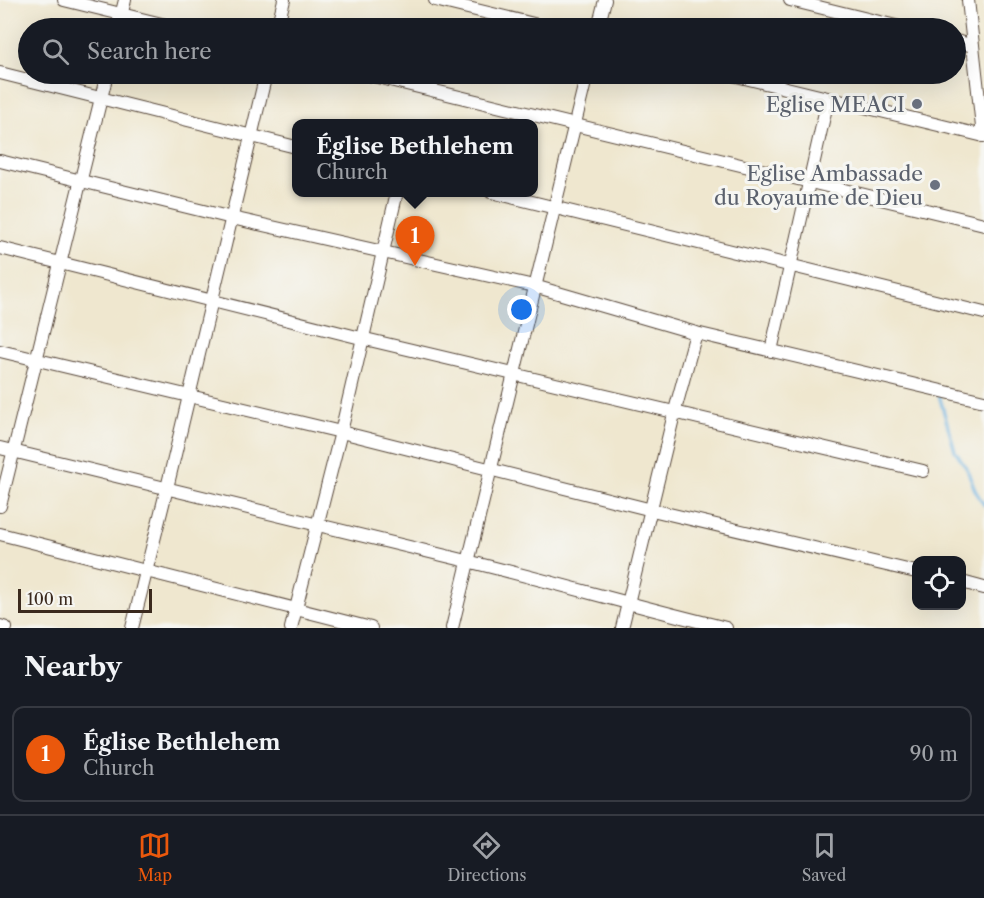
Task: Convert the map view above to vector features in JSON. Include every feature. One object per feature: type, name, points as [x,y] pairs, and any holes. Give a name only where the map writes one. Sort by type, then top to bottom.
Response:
[{"type":"street","points":[[64,0],[135,18]]},
{"type":"street","points":[[121,18],[125,0]]},
{"type":"street","points":[[280,18],[284,0]]},
{"type":"street","points":[[435,0],[509,18]]},
{"type":"street","points":[[600,18],[605,0]]},
{"type":"street","points":[[790,0],[863,18]]},
{"type":"street","points":[[768,84],[984,136],[968,0]]},
{"type":"street","points":[[966,44],[973,46]]},
{"type":"street","points":[[0,74],[18,78]]},
{"type":"street","points":[[40,84],[292,146]]},
{"type":"street","points":[[0,506],[104,84]]},
{"type":"street","points":[[132,628],[263,84]]},
{"type":"street","points":[[405,84],[984,224]]},
{"type":"street","points":[[452,628],[585,84]]},
{"type":"street","points":[[771,351],[828,99]]},
{"type":"street","points":[[0,161],[232,218],[534,286],[696,333],[984,401]]},
{"type":"street","points":[[291,628],[396,197]]},
{"type":"street","points":[[512,197],[984,313]]},
{"type":"street","points":[[0,248],[674,414],[922,471]]},
{"type":"street","points":[[622,628],[696,333]]},
{"type":"street","points":[[0,351],[912,571]]},
{"type":"street","points":[[0,448],[468,561],[726,628]]},
{"type":"street","points":[[0,534],[371,628]]},
{"type":"street","points":[[966,583],[984,588]]},
{"type":"street","points":[[0,626],[6,628]]},
{"type":"waterway","points":[[939,395],[955,451],[967,469],[984,505]]},
{"type":"place","name":"Eglise MEACI","points":[[917,104]]},
{"type":"place","name":"Eglise Ambassade du Royaume de Dieu","points":[[935,185]]},
{"type":"place","name":"Église Bethlehem","points":[[415,266]]}]
